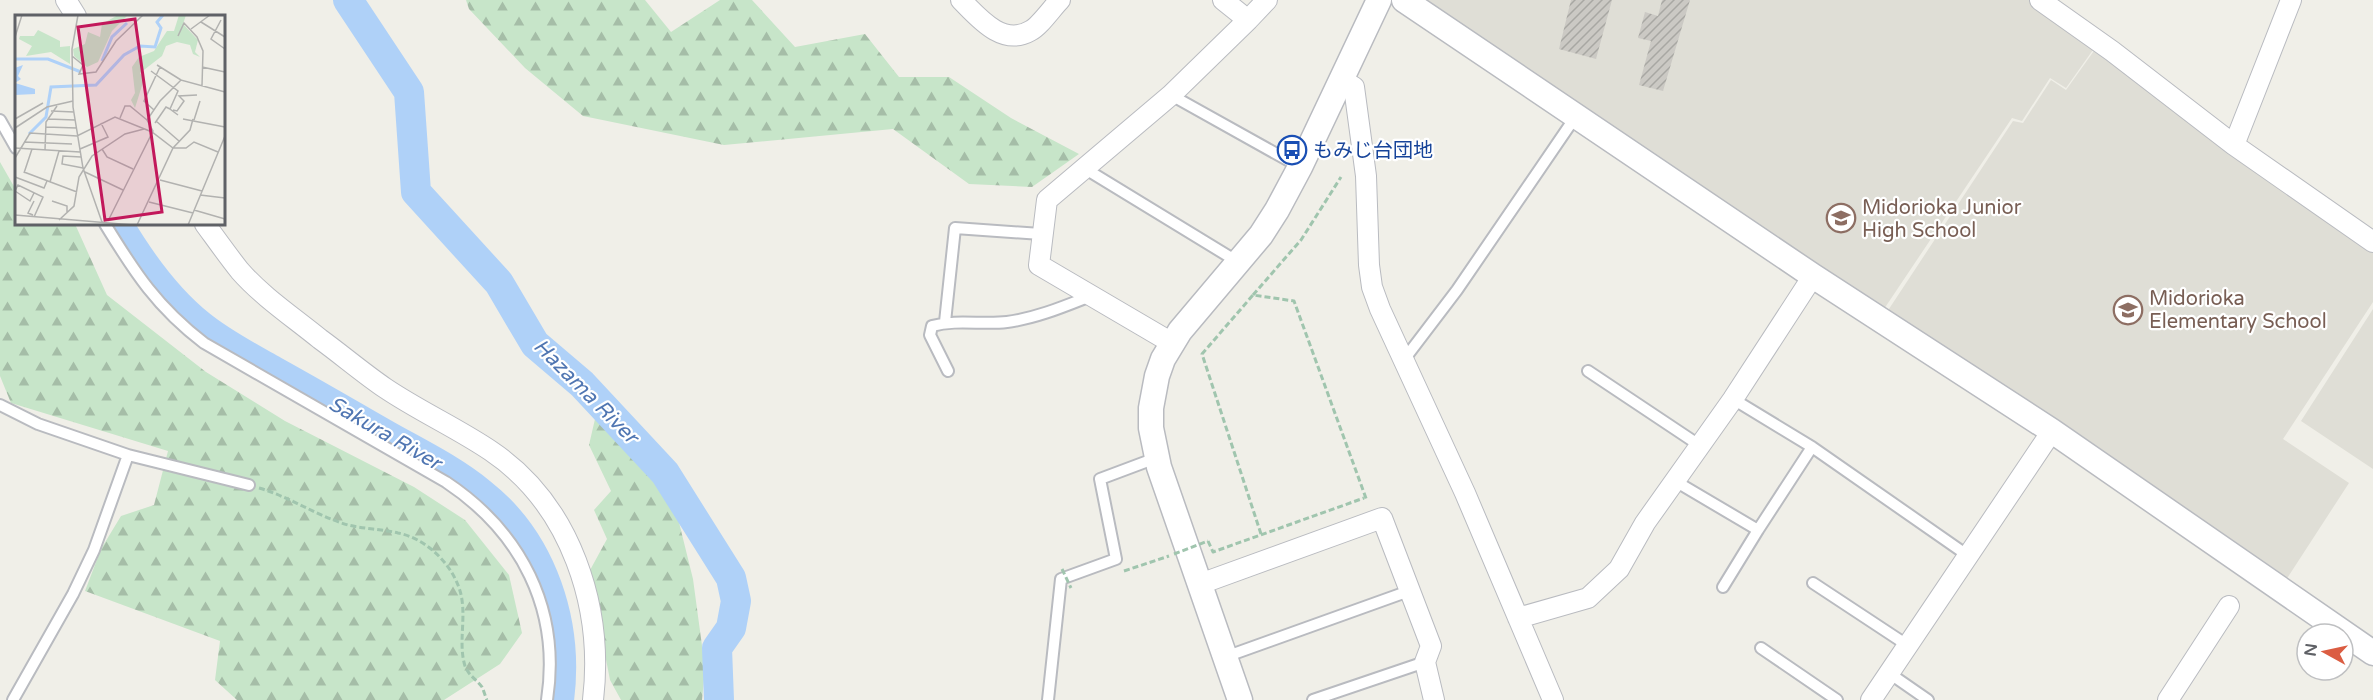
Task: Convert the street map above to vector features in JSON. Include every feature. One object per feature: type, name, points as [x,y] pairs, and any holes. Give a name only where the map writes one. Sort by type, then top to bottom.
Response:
[{"type":"street","points":[[66,0],[75,15]]},
{"type":"street","points":[[961,0],[991,29],[1003,34],[1030,31],[1060,0]]},
{"type":"street","points":[[1223,0],[1248,20]]},
{"type":"street","points":[[1172,343],[1039,265],[1041,234],[1047,200],[1171,95],[1267,0]]},
{"type":"street","points":[[1240,700],[1156,458],[1151,428],[1153,393],[1163,359],[1172,343],[1267,227],[1300,167],[1379,0]]},
{"type":"street","points":[[1404,0],[1813,276],[2052,431],[2373,653]]},
{"type":"street","points":[[2040,0],[2112,51],[2234,145],[2373,242]]},
{"type":"street","points":[[2234,145],[2291,0]]},
{"type":"street","points":[[1341,79],[1354,87],[1366,176],[1372,287],[1465,493],[1553,700]]},
{"type":"street","points":[[206,225],[240,271],[280,308],[385,388],[492,452],[536,492],[553,514],[579,564],[589,600],[594,644],[592,700]]},
{"type":"street","points":[[1518,618],[1588,598],[1619,569],[1646,523],[1733,399],[1813,276]]},
{"type":"street","points":[[1871,700],[2052,431]]},
{"type":"street","points":[[1200,584],[1382,518],[1431,646],[1425,662],[1434,700]]},
{"type":"street","points":[[2168,700],[2229,606]]},
{"type":"lane","points":[[1171,95],[1300,167]]},
{"type":"lane","points":[[1403,360],[1457,290],[1577,115]]},
{"type":"lane","points":[[0,120],[15,146]]},
{"type":"lane","points":[[1084,168],[1238,262]]},
{"type":"lane","points":[[106,225],[154,298],[204,343],[446,482],[466,495],[498,525],[524,563],[544,610],[551,658],[547,700]]},
{"type":"lane","points":[[945,322],[955,228],[1041,234]]},
{"type":"lane","points":[[948,371],[930,335],[932,326],[945,322],[1007,322],[1040,315],[1093,295]]},
{"type":"lane","points":[[1588,370],[1699,445]]},
{"type":"lane","points":[[1733,399],[1812,447],[1967,555]]},
{"type":"lane","points":[[0,405],[39,424],[128,454],[249,485]]},
{"type":"lane","points":[[1723,587],[1812,447]]},
{"type":"lane","points":[[13,700],[73,594],[94,550],[128,454]]},
{"type":"lane","points":[[1048,700],[1061,579],[1116,559],[1100,479],[1156,458]]},
{"type":"lane","points":[[1675,481],[1758,530]]},
{"type":"lane","points":[[1813,583],[1907,645]]},
{"type":"lane","points":[[1225,657],[1409,591]]},
{"type":"lane","points":[[1761,648],[1837,700]]},
{"type":"lane","points":[[1313,700],[1425,662]]},
{"type":"lane","points":[[1889,674],[1928,700]]},
{"type":"path","points":[[1261,534],[1202,354],[1301,240],[1341,177]]},
{"type":"path","points":[[1174,554],[1208,540],[1213,552],[1366,499],[1294,301],[1253,295]]},
{"type":"path","points":[[249,485],[267,490],[349,525],[401,533],[420,541],[437,554],[451,570],[465,612],[463,651],[465,666],[472,678],[481,686],[487,700]]},
{"type":"path","points":[[1062,569],[1071,588]]},
{"type":"shaded area","name":"Midorioka Junior High School","points":[[1420,0],[2030,0],[2095,47],[2066,88],[2050,78],[2022,121],[2012,118],[1880,315]]},
{"type":"shaded area","name":"Midorioka Elementary School","points":[[2096,48],[2230,151],[2373,252],[2373,302],[2283,439],[2349,483],[2286,580],[1883,318],[2013,121],[2023,123],[2051,80],[2066,90]]},
{"type":"shaded area","points":[[2373,309],[2373,469],[2301,421]]},
{"type":"green space","points":[[466,0],[645,0],[671,32],[720,0],[752,0],[795,47],[865,34],[899,77],[949,77],[1011,118],[1079,154],[1032,187],[969,184],[893,129],[724,145],[583,116],[525,68],[469,9]]},
{"type":"green space","points":[[0,162],[15,188],[15,225],[75,225],[107,295],[206,372],[285,421],[414,487],[465,520],[509,575],[522,633],[500,664],[444,700],[237,700],[215,680],[220,641],[85,591],[101,549],[121,516],[154,505],[168,451],[11,403],[0,376]]},
{"type":"green space","points":[[595,419],[672,494],[693,579],[705,668],[702,700],[621,700],[610,680],[589,572],[607,539],[594,510],[611,491],[589,445]]},
{"type":"building","points":[[1571,0],[1612,0],[1596,59],[1559,49]]},
{"type":"building","points":[[1662,0],[1690,0],[1663,91],[1639,85],[1651,41],[1638,38],[1645,12],[1658,16]]},
{"type":"waterway","name":"Hazama River","points":[[348,0],[409,92],[416,192],[499,283],[535,344],[582,384],[665,473],[731,578],[736,601],[731,628],[717,648],[719,700]]},
{"type":"waterway","name":"Sakura River","points":[[119,225],[135,252],[165,291],[208,332],[448,470],[481,493],[503,513],[521,535],[536,560],[547,586],[560,642],[559,700]]},
{"type":"place","name":"もみじ台団地","points":[[1292,150]]},
{"type":"place","name":"Midorioka Junior High School","points":[[1841,218]]},
{"type":"place","name":"Midorioka Elementary School","points":[[2128,310]]}]
